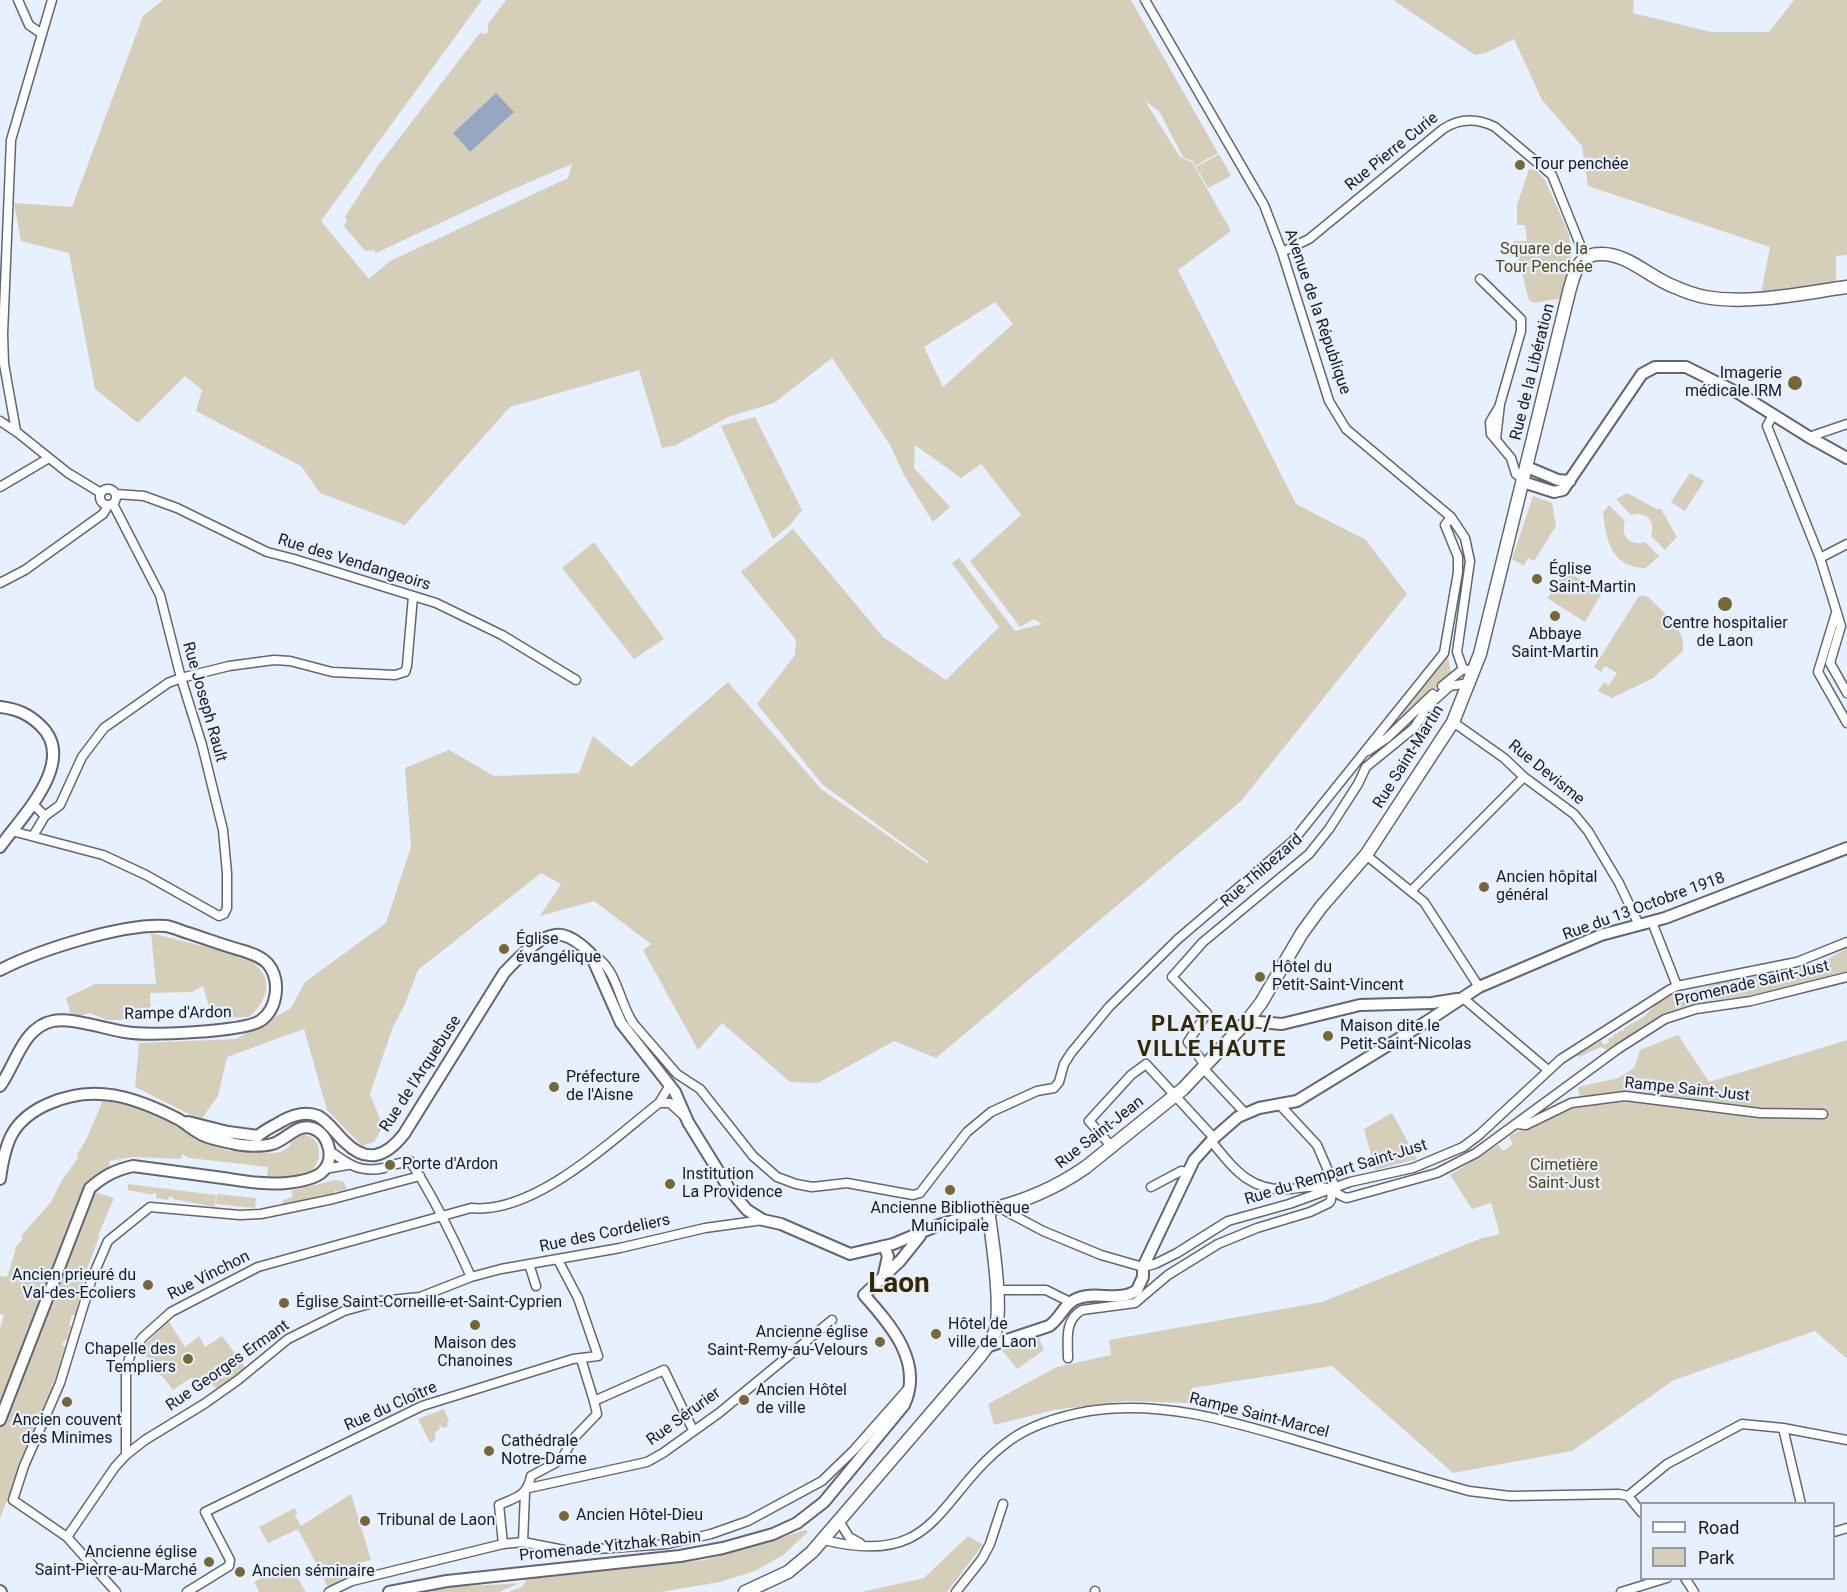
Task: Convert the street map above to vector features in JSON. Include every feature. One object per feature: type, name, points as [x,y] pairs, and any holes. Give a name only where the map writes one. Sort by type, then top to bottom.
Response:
[{"type":"main road","points":[[1585,257],[1599,254],[1614,255],[1674,287],[1706,297],[1743,299],[1847,287]]},
{"type":"main road","name":"Rue de la Libération","points":[[1525,473],[1569,292],[1576,269],[1585,257]]},
{"type":"main road","name":"Rue Saint-Martin","points":[[1247,1021],[1261,1003],[1302,933],[1321,907],[1366,855],[1453,722],[1469,683],[1469,670],[1525,473]]},
{"type":"main road","name":"Rue Saint-Jean","points":[[993,1209],[1060,1184],[1086,1167],[1176,1095],[1247,1021]]},
{"type":"main road","points":[[745,1592],[789,1572],[824,1540],[986,1347],[996,1326],[993,1209]]},
{"type":"street","points":[[18,0],[29,25],[42,34]]},
{"type":"street","points":[[16,431],[4,364],[3,334],[3,252],[11,168],[11,140],[52,0]]},
{"type":"street","name":"Avenue de la République","points":[[1145,0],[1264,205],[1282,252],[1329,401],[1346,429],[1451,517],[1465,538],[1470,561],[1457,652],[1469,670]]},
{"type":"street","name":"Rue Pierre Curie","points":[[1282,252],[1309,238],[1452,123],[1470,120],[1495,127],[1552,176],[1585,257]]},
{"type":"street","points":[[0,165],[11,168]]},
{"type":"street","points":[[1480,279],[1521,320],[1521,331],[1500,404],[1490,422],[1491,434],[1525,473],[1554,492],[1563,490],[1642,374],[1655,367],[1686,367],[1740,394],[1847,458]]},
{"type":"street","points":[[1773,415],[1767,426],[1820,558],[1837,612],[1844,624]]},
{"type":"street","points":[[0,421],[68,473],[101,493]]},
{"type":"street","points":[[1809,437],[1847,424]]},
{"type":"street","points":[[0,487],[49,458]]},
{"type":"street","points":[[1510,458],[1516,474],[1525,473],[1570,481]]},
{"type":"street","points":[[0,582],[25,570],[103,514],[116,500],[116,495],[110,489],[105,489],[101,493],[101,501],[110,505]]},
{"type":"street","name":"Rue des Vendangeoirs","points":[[116,495],[144,496],[177,508],[267,552],[294,558],[435,603],[502,635],[576,681]]},
{"type":"street","name":"Rue Joseph Rault","points":[[33,836],[103,855],[146,875],[219,916],[224,914],[227,873],[223,830],[202,745],[181,678],[160,596],[110,505]]},
{"type":"street","points":[[590,952],[601,958],[609,967],[627,1014],[633,1023],[677,1074],[700,1089],[753,1156],[777,1177],[812,1187],[847,1183],[913,1195],[920,1193],[967,1132],[991,1112],[1038,1091],[1054,1088],[1059,1082],[1064,1064],[1071,1053],[1109,1007],[1178,939],[1293,841],[1444,653],[1458,572],[1458,557],[1445,525],[1451,517]]},
{"type":"street","points":[[1820,558],[1847,544]]},
{"type":"street","points":[[12,831],[33,836],[45,816],[60,804],[82,758],[104,728],[149,696],[181,678],[229,666],[274,660],[290,661],[332,672],[394,675],[405,672],[413,597]]},
{"type":"street","points":[[1837,612],[1818,672],[1847,723]]},
{"type":"street","points":[[1830,629],[1844,624]]},
{"type":"street","points":[[1844,624],[1830,663],[1847,693]]},
{"type":"street","points":[[1360,756],[1386,738],[1425,701],[1469,670]]},
{"type":"street","name":"Rue Thibezard","points":[[1204,1066],[1188,1042],[1207,1012],[1172,977],[1203,942],[1309,854],[1329,829],[1358,784],[1366,767],[1414,728],[1430,704],[1450,686],[1469,683]]},
{"type":"street","points":[[0,708],[13,708],[28,715],[44,729],[53,747],[53,763],[47,781],[33,804],[0,847]]},
{"type":"street","name":"Rue Devisme","points":[[1453,722],[1504,758],[1524,777],[1575,814],[1588,831],[1619,883],[1639,925]]},
{"type":"street","points":[[1410,891],[1524,777]]},
{"type":"street","points":[[33,804],[45,816]]},
{"type":"street","name":"Rue du 13 Octobre 1918","points":[[1247,1021],[1276,1024],[1294,1022],[1360,1005],[1432,1004],[1463,998],[1479,987],[1593,939],[1652,922],[1847,848]]},
{"type":"street","points":[[1366,855],[1424,902],[1479,987]]},
{"type":"street","points":[[1652,922],[1677,986]]},
{"type":"street","name":"Rampe d'Ardon","points":[[0,970],[61,945],[135,928],[168,926],[253,954],[269,966],[277,984],[274,1003],[268,1014],[259,1021],[227,1029],[147,1033],[128,1032],[66,1020],[55,1020],[43,1024],[25,1040],[0,1086]]},
{"type":"street","name":"Rue de l'Arquebuse","points":[[259,1140],[291,1116],[305,1113],[318,1116],[356,1152],[366,1156],[375,1156],[386,1151],[404,1134],[495,985],[525,950],[552,936],[561,935],[582,945],[590,952]]},
{"type":"street","name":"Rue du Rempart Saint-Just","points":[[1143,1267],[1177,1253],[1228,1221],[1289,1204],[1330,1186],[1413,1168],[1463,1147],[1572,1051],[1677,986],[1797,962],[1847,942]]},
{"type":"street","points":[[590,952],[621,1023],[670,1085],[688,1122],[730,1190],[747,1210],[763,1220],[781,1224],[850,1254],[884,1246],[993,1209],[1101,1256],[1143,1267]]},
{"type":"street","name":"Promenade Saint-Just","points":[[1330,1186],[1341,1197],[1347,1198],[1437,1173],[1476,1153],[1618,1049],[1665,1019],[1696,1009],[1751,1001],[1847,977]]},
{"type":"street","points":[[986,1347],[1049,1326],[1057,1321],[1070,1302],[1085,1296],[1122,1296],[1134,1293],[1142,1283],[1143,1267],[1194,1160],[1213,1139],[1245,1113],[1297,1101],[1463,998],[1548,1070]]},
{"type":"street","points":[[1112,1147],[1089,1121],[1131,1075],[1146,1064],[1213,1139],[1231,1166],[1251,1181],[1274,1190],[1330,1186]]},
{"type":"street","points":[[1204,1066],[1245,1113]]},
{"type":"street","points":[[659,1103],[670,1085]]},
{"type":"street","points":[[0,1179],[4,1150],[19,1124],[41,1107],[68,1096],[83,1093],[122,1096],[180,1120],[275,1143],[298,1129],[312,1128],[324,1137],[330,1151],[348,1165],[366,1170],[384,1168]]},
{"type":"street","name":"Rampe Saint-Just","points":[[1516,1124],[1526,1125],[1571,1102],[1625,1096],[1760,1113],[1823,1114]]},
{"type":"street","points":[[659,1103],[670,1102],[688,1122]]},
{"type":"street","name":"Rue Vinchon","points":[[126,1455],[126,1369],[131,1353],[143,1337],[171,1312],[258,1267],[471,1208],[489,1209],[547,1188],[659,1103]]},
{"type":"street","points":[[1068,1358],[1068,1326],[1076,1313],[1082,1310],[1135,1303],[1168,1275],[1228,1239],[1324,1206],[1331,1200],[1330,1186],[1317,1145],[1279,1104]]},
{"type":"street","points":[[0,1420],[90,1188],[103,1176],[118,1169],[133,1166],[265,1183],[288,1183],[313,1177],[324,1169],[330,1151]]},
{"type":"street","points":[[396,1164],[410,1161],[420,1176],[443,1216],[471,1277]]},
{"type":"street","points":[[324,1169],[348,1165]]},
{"type":"street","points":[[1151,1187],[1181,1171],[1188,1172]]},
{"type":"street","points":[[116,1592],[67,1537],[13,1500],[24,1466],[60,1383],[92,1278],[108,1240],[150,1207],[240,1215],[261,1214],[420,1176]]},
{"type":"street","name":"Rue des Cordeliers","points":[[455,1283],[501,1269],[620,1248],[697,1230],[763,1220]]},
{"type":"street","points":[[329,1592],[352,1581],[503,1544],[523,1542],[569,1551],[667,1544],[711,1534],[748,1521],[822,1481],[854,1450],[909,1388],[909,1368],[899,1338],[864,1295],[900,1261],[923,1232]]},
{"type":"street","points":[[884,1246],[888,1256],[884,1275]]},
{"type":"street","name":"Rue du Cloître","points":[[187,1592],[229,1566],[230,1560],[205,1512],[422,1406],[573,1359],[598,1356],[578,1298],[558,1260]]},
{"type":"street","points":[[529,1264],[536,1286]]},
{"type":"street","name":"Rue Georges Ermant","points":[[126,1455],[145,1440],[238,1380],[288,1339],[344,1311],[380,1301],[420,1297],[455,1283]]},
{"type":"street","points":[[996,1290],[1046,1290],[1070,1302]]},
{"type":"street","name":"Rue Sérurier","points":[[527,1491],[647,1462],[718,1413],[832,1320]]},
{"type":"street","points":[[523,1542],[527,1491],[531,1476],[538,1470],[558,1462],[573,1439],[597,1414],[581,1359]]},
{"type":"street","points":[[594,1401],[664,1370],[693,1430]]},
{"type":"street","name":"Promenade Yitzhak Rabin","points":[[389,1592],[447,1581],[698,1554],[774,1534],[797,1523],[824,1502],[904,1405],[909,1388]]},
{"type":"street","name":"Rampe Saint-Marcel","points":[[824,1540],[837,1543],[885,1545],[921,1533],[934,1522],[991,1457],[1009,1441],[1026,1431],[1061,1417],[1137,1407],[1173,1410],[1224,1419],[1469,1491],[1510,1496],[1619,1494],[1628,1496]]},
{"type":"street","points":[[1640,1512],[1628,1496],[1667,1464],[1742,1424],[1783,1428],[1847,1440]]},
{"type":"street","points":[[1783,1428],[1801,1502]]},
{"type":"street","points":[[67,1537],[115,1467],[126,1455]]},
{"type":"street","points":[[503,1544],[499,1505],[527,1491]]},
{"type":"street","points":[[956,1592],[986,1551],[1003,1504]]},
{"type":"street","points":[[840,1521],[849,1537],[866,1545]]},
{"type":"street","points":[[1621,1592],[1660,1580]]},
{"type":"green space","points":[[163,0],[482,0],[321,221],[369,279],[390,261],[568,178],[572,164],[376,253],[374,250],[365,251],[344,226],[347,221],[345,217],[377,167],[480,33],[488,32],[488,24],[506,0],[1131,0],[1218,153],[1195,166],[1193,161],[1183,157],[1159,111],[1145,101],[1180,157],[1192,162],[1231,231],[1178,270],[1296,504],[1366,540],[1407,594],[1241,801],[936,1058],[894,1041],[818,1083],[790,1082],[722,1023],[698,1050],[643,950],[651,944],[594,901],[540,916],[561,884],[541,873],[418,970],[393,1027],[370,1094],[383,1126],[374,1142],[362,1146],[327,1110],[304,1029],[227,1057],[218,1096],[201,1120],[135,1087],[139,1043],[236,1039],[291,1008],[305,982],[386,923],[411,847],[405,768],[449,750],[494,776],[579,773],[593,736],[631,767],[728,682],[821,789],[927,863],[929,862],[823,785],[757,704],[795,655],[796,640],[741,572],[793,529],[883,637],[946,680],[999,627],[952,563],[959,558],[1015,631],[1042,624],[1034,619],[1020,627],[970,561],[1021,515],[981,464],[961,478],[915,445],[914,468],[950,507],[933,522],[904,475],[890,445],[832,358],[774,403],[728,417],[676,445],[662,448],[639,370],[510,407],[405,525],[320,493],[301,466],[196,411],[202,390],[185,376],[138,423],[95,389],[69,253],[21,241],[14,203],[72,207],[143,16]],"holes":[[[496,93],[470,152],[453,133]],[[995,302],[1013,324],[943,387],[924,347]]]},
{"type":"green space","points":[[1393,0],[1634,0],[1633,13],[1711,32],[1769,32],[1794,0],[1847,0],[1847,255],[1836,256],[1836,282],[1761,293],[1770,247],[1588,186],[1582,146],[1542,100],[1514,39],[1486,53],[1475,55]]},
{"type":"green space","points":[[1219,154],[1231,176],[1208,188],[1196,167]]},
{"type":"green space","name":"Square de la Tour Penchée","points":[[1529,169],[1537,171],[1545,180],[1569,234],[1571,258],[1562,298],[1534,303],[1529,300],[1514,244],[1514,241],[1527,241],[1525,225],[1517,225],[1517,205]]},
{"type":"green space","points":[[755,417],[802,510],[790,525],[773,539],[721,426]]},
{"type":"green space","points":[[1690,473],[1704,481],[1685,511],[1671,502]]},
{"type":"green space","points":[[1627,493],[1661,509],[1677,537],[1665,550],[1651,536],[1652,526],[1648,518],[1641,514],[1631,515],[1616,499]]},
{"type":"green space","points":[[1533,496],[1552,503],[1556,526],[1534,561],[1528,558],[1524,566],[1512,559]]},
{"type":"green space","points":[[1609,505],[1625,521],[1625,536],[1631,542],[1645,542],[1659,556],[1646,568],[1625,563],[1613,551],[1606,533],[1603,512]]},
{"type":"green space","points":[[594,542],[664,639],[634,659],[562,568]]},
{"type":"green space","points":[[1565,570],[1602,593],[1585,622],[1547,598],[1551,593],[1554,594],[1552,592],[1555,586],[1558,587],[1559,579],[1563,580],[1561,577]]},
{"type":"green space","points":[[1643,595],[1660,608],[1677,628],[1683,643],[1683,651],[1653,678],[1612,698],[1598,691],[1604,682],[1609,685],[1617,673],[1605,666],[1601,672],[1594,667],[1639,596]]},
{"type":"green space","points":[[1445,657],[1448,657],[1451,673],[1383,739],[1381,736],[1436,671]]},
{"type":"green space","points":[[151,933],[242,956],[259,968],[264,976],[266,992],[263,1000],[249,1017],[217,1018],[208,1004],[203,986],[192,992],[150,993],[151,1020],[107,1020],[90,1013],[72,1018],[66,998],[95,984],[156,984]]},
{"type":"green space","points":[[1847,948],[1847,972],[1772,992],[1694,1003],[1650,1022],[1609,1051],[1601,1047],[1579,1057],[1576,1055],[1601,1041],[1604,1045],[1609,1042],[1608,1039],[1611,1037],[1613,1039],[1613,1035],[1624,1031],[1624,1028],[1645,1016],[1655,1005],[1672,995],[1689,995],[1697,989],[1726,980],[1734,982],[1762,975],[1795,973],[1803,965],[1815,966]]},
{"type":"green space","name":"Cimetière Saint-Just","points":[[1678,1035],[1709,1082],[1847,1040],[1847,1359],[1815,1331],[1674,1380],[1572,1451],[1453,1473],[1332,1366],[1192,1388],[1189,1403],[1125,1401],[1054,1410],[994,1425],[988,1404],[1057,1367],[1111,1355],[1109,1340],[1322,1302],[1482,1238],[1500,1234],[1491,1203],[1472,1209],[1450,1175],[1498,1145],[1503,1151],[1513,1144],[1509,1137],[1511,1135],[1576,1104],[1622,1099],[1760,1109],[1625,1092],[1580,1097],[1578,1087],[1618,1078],[1634,1068],[1640,1050]]},
{"type":"green space","points":[[103,1100],[138,1107],[228,1151],[281,1152],[299,1136],[304,1135],[311,1137],[318,1146],[318,1159],[311,1171],[301,1176],[267,1179],[268,1167],[189,1158],[182,1154],[181,1159],[133,1157],[109,1161],[110,1169],[85,1189],[114,1198],[86,1272],[75,1316],[72,1315],[69,1325],[72,1326],[68,1333],[71,1334],[69,1341],[65,1340],[62,1344],[67,1349],[64,1359],[60,1359],[62,1362],[54,1383],[51,1385],[54,1387],[48,1394],[51,1395],[49,1401],[46,1401],[48,1402],[20,1461],[16,1478],[0,1518],[0,1329],[4,1315],[0,1314],[0,1276],[7,1277],[16,1249],[14,1249],[23,1238],[21,1236],[51,1202],[62,1180],[78,1158],[77,1155]]},
{"type":"green space","points":[[1392,1113],[1417,1159],[1375,1170],[1364,1129]]},
{"type":"green space","points":[[336,1180],[344,1182],[347,1189],[337,1192],[336,1190],[334,1193],[323,1196],[322,1194],[321,1197],[310,1200],[309,1197],[308,1201],[297,1203],[296,1201],[283,1206],[283,1200],[293,1197],[291,1191]]},
{"type":"green space","points":[[128,1184],[216,1195],[215,1207],[173,1199],[173,1197],[169,1197],[168,1200],[156,1198],[156,1193],[153,1195],[128,1190]]},
{"type":"green space","points":[[217,1194],[256,1198],[255,1208],[216,1204]]},
{"type":"green space","points":[[168,1320],[185,1347],[199,1336],[205,1347],[222,1336],[246,1368],[217,1390],[208,1378],[197,1385],[191,1378],[173,1390],[163,1377],[144,1362],[147,1357],[140,1350]]},
{"type":"green space","points":[[1039,1338],[1044,1350],[1017,1369],[1002,1350]]},
{"type":"green space","points":[[444,1409],[449,1421],[448,1426],[443,1428],[439,1425],[440,1429],[435,1432],[434,1436],[436,1439],[430,1443],[418,1419]]},
{"type":"green space","points":[[351,1494],[371,1560],[356,1564],[356,1572],[328,1587],[298,1529],[268,1543],[259,1527],[295,1508],[297,1513],[295,1515],[301,1526]]},
{"type":"green space","points":[[806,1530],[808,1532],[783,1555],[755,1571],[720,1582],[661,1592],[509,1592],[523,1586],[527,1578],[705,1560]]},
{"type":"green space","points":[[968,1536],[983,1545],[947,1592],[861,1592],[924,1578]]},
{"type":"green space","points":[[289,1564],[306,1592],[259,1592],[254,1582]]},
{"type":"green space","points":[[520,1583],[499,1592],[411,1592],[452,1587]]},
{"type":"water","points":[[496,93],[514,112],[470,152],[453,133]]},
{"type":"place","name":"Tour penchée","points":[[1520,165]]},
{"type":"place","name":"Imagerie médicale IRM","points":[[1795,383]]},
{"type":"place","name":"Église Saint-Martin","points":[[1537,579]]},
{"type":"place","name":"Centre hospitalier de Laon","points":[[1725,604]]},
{"type":"place","name":"Abbaye Saint-Martin","points":[[1555,616]]},
{"type":"place","name":"Ancien hôpital général","points":[[1484,887]]},
{"type":"place","name":"Église évangélique","points":[[504,949]]},
{"type":"place","name":"Hôtel du Petit-Saint-Vincent","points":[[1260,977]]},
{"type":"place","name":"Maison dite le Petit-Saint-Nicolas","points":[[1328,1036]]},
{"type":"place","name":"Préfecture de l'Aisne","points":[[554,1087]]},
{"type":"place","name":"Porte d'Ardon","points":[[390,1165]]},
{"type":"place","name":"Institution La Providence","points":[[670,1184]]},
{"type":"place","name":"Ancienne Bibliothèque Municipale","points":[[950,1190]]},
{"type":"place","name":"Ancien prieuré du Val-des-Ecoliers","points":[[148,1285]]},
{"type":"place","name":"Église Saint-Corneille-et-Saint-Cyprien","points":[[284,1303]]},
{"type":"place","name":"Maison des Chanoines","points":[[475,1325]]},
{"type":"place","name":"Hôtel de ville de Laon","points":[[936,1334]]},
{"type":"place","name":"Ancienne église Saint-Remy-au-Velours","points":[[880,1342]]},
{"type":"place","name":"Chapelle des Templiers","points":[[188,1359]]},
{"type":"place","name":"Ancien Hôtel de ville","points":[[744,1400]]},
{"type":"place","name":"Ancien couvent des Minimes","points":[[67,1402]]},
{"type":"place","name":"Cathédrale Notre-Dame","points":[[489,1451]]},
{"type":"place","name":"Ancien Hôtel-Dieu","points":[[564,1516]]},
{"type":"place","name":"Tribunal de Laon","points":[[365,1521]]},
{"type":"place","name":"Ancienne église Saint-Pierre-au-Marché","points":[[209,1562]]},
{"type":"place","name":"Ancien séminaire","points":[[240,1572]]},
{"type":"district","name":"PLATEAU / VILLE HAUTE","points":[[1212,1038]]},
{"type":"district","name":"Laon","points":[[899,1285]]}]
